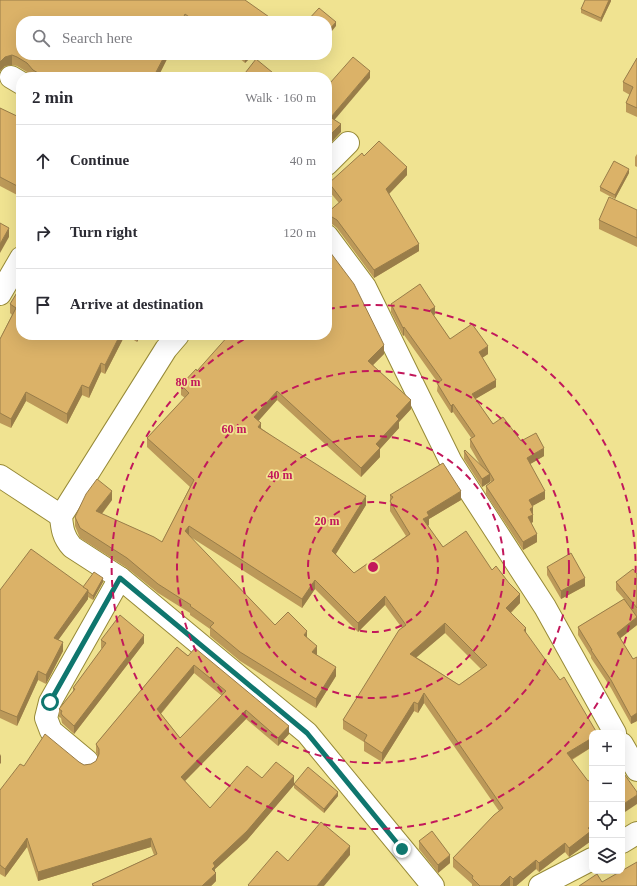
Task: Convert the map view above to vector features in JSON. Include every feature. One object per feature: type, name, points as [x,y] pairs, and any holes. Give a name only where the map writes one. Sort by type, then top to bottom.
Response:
[{"type":"street","points":[[332,159],[348,143]]},
{"type":"street","points":[[332,243],[365,287],[451,462],[545,607],[613,730]]},
{"type":"street","points":[[0,294],[16,267]]},
{"type":"street","points":[[174,340],[166,349],[61,516],[62,529],[66,540],[68,543],[120,578],[307,733],[433,886]]},
{"type":"street","points":[[0,476],[61,516]]},
{"type":"street","points":[[87,761],[51,731],[46,718],[50,702],[120,578]]},
{"type":"street","points":[[625,749],[637,770]]},
{"type":"street","points":[[625,840],[637,833]]},
{"type":"street","points":[[540,886],[589,861]]},
{"type":"building","points":[[0,0],[245,0],[268,16],[188,16],[185,14],[184,16],[16,16],[16,57],[12,55],[5,57],[0,62]]},
{"type":"building","points":[[585,0],[609,0],[601,18],[581,9]]},
{"type":"building","points":[[319,8],[329,16],[312,16]]},
{"type":"building","points":[[332,19],[336,22],[332,26]]},
{"type":"building","points":[[353,57],[370,71],[332,116],[332,81]]},
{"type":"building","points":[[637,58],[637,108],[626,103],[633,87],[623,82]]},
{"type":"building","points":[[22,60],[162,60],[156,72],[36,72]]},
{"type":"building","points":[[255,60],[257,60],[272,72],[246,72]]},
{"type":"building","points":[[0,108],[16,116],[16,185],[0,177]]},
{"type":"building","points":[[332,118],[341,124],[332,133]]},
{"type":"building","points":[[379,141],[407,167],[386,189],[419,244],[374,270],[337,220],[332,217],[332,209],[342,200],[332,187],[332,180],[362,153],[364,156]]},
{"type":"building","points":[[614,161],[629,169],[615,195],[600,187]]},
{"type":"building","points":[[609,197],[637,210],[637,238],[599,220]]},
{"type":"building","points":[[0,223],[9,228],[0,244]]},
{"type":"building","points":[[332,255],[354,284],[384,345],[368,361],[411,400],[396,416],[399,419],[376,444],[380,448],[361,468],[277,391],[254,417],[261,423],[258,427],[366,496],[332,551],[354,573],[410,534],[390,501],[393,497],[390,495],[443,463],[461,491],[427,512],[429,516],[423,519],[443,547],[466,531],[492,570],[496,566],[520,594],[506,608],[526,628],[524,630],[560,680],[564,677],[595,730],[589,730],[589,740],[567,753],[589,780],[589,833],[569,848],[565,843],[539,863],[536,860],[513,879],[510,876],[500,886],[480,886],[472,878],[473,876],[453,858],[494,815],[503,808],[424,693],[418,704],[414,702],[382,753],[364,741],[367,735],[343,720],[399,630],[406,625],[385,596],[358,623],[315,580],[302,599],[189,526],[185,531],[275,625],[288,612],[307,631],[304,635],[317,646],[312,652],[336,667],[316,699],[240,652],[210,627],[214,623],[190,606],[191,605],[158,584],[127,558],[80,528],[75,517],[86,494],[97,479],[112,491],[96,511],[162,542],[194,480],[147,438],[189,393],[181,385],[196,369],[197,371],[225,340],[332,340]],"holes":[[[445,623],[487,665],[459,685],[410,654]]]},
{"type":"building","points":[[420,284],[435,307],[430,310],[450,339],[472,324],[488,346],[479,352],[496,380],[472,394],[493,424],[503,417],[521,441],[536,433],[544,448],[527,458],[545,491],[529,500],[533,507],[530,509],[533,515],[528,517],[537,534],[523,542],[486,486],[494,480],[470,439],[475,436],[453,404],[451,406],[437,383],[442,380],[404,327],[403,328],[391,304]]},
{"type":"building","points":[[16,294],[16,308],[10,304]]},
{"type":"building","points":[[16,308],[16,340],[118,340],[105,365],[101,363],[89,388],[82,385],[67,414],[26,392],[11,419],[0,413],[0,339]]},
{"type":"building","points":[[465,450],[490,474],[482,479],[464,451]]},
{"type":"building","points":[[31,549],[88,590],[54,638],[63,642],[46,675],[38,671],[17,717],[0,710],[0,590]]},
{"type":"building","points":[[571,553],[585,578],[561,591],[547,567]]},
{"type":"building","points":[[633,569],[637,574],[637,608],[616,582]]},
{"type":"building","points":[[94,572],[103,578],[93,596],[83,587]]},
{"type":"building","points":[[624,599],[637,617],[617,633],[633,659],[637,657],[637,713],[631,717],[611,680],[578,627]]},
{"type":"building","points":[[120,615],[144,635],[74,726],[62,715],[62,711],[59,709],[75,689],[73,688],[106,643],[101,640]]},
{"type":"building","points":[[177,647],[188,656],[195,648],[289,726],[278,738],[246,710],[181,777],[210,808],[247,766],[262,778],[276,762],[294,776],[247,831],[213,863],[215,866],[212,869],[216,873],[202,886],[94,886],[92,884],[157,854],[151,838],[38,872],[27,838],[5,869],[0,865],[0,790],[20,764],[24,766],[45,734],[84,765],[91,764],[96,761],[99,754],[99,749],[96,744]],"holes":[[[194,665],[226,691],[180,738],[157,709]]]},
{"type":"building","points":[[308,767],[338,792],[324,809],[294,784]]},
{"type":"building","points":[[625,775],[637,792],[637,795],[625,803]]},
{"type":"building","points":[[321,822],[350,846],[317,886],[248,885],[277,851],[288,861]]},
{"type":"building","points":[[432,831],[450,855],[438,865],[419,841]]},
{"type":"building","points":[[637,862],[637,886],[579,886],[597,874],[602,882],[616,874],[625,874],[625,869]]},
{"type":"route","points":[[50,702],[120,578],[307,733],[402,849]]}]
